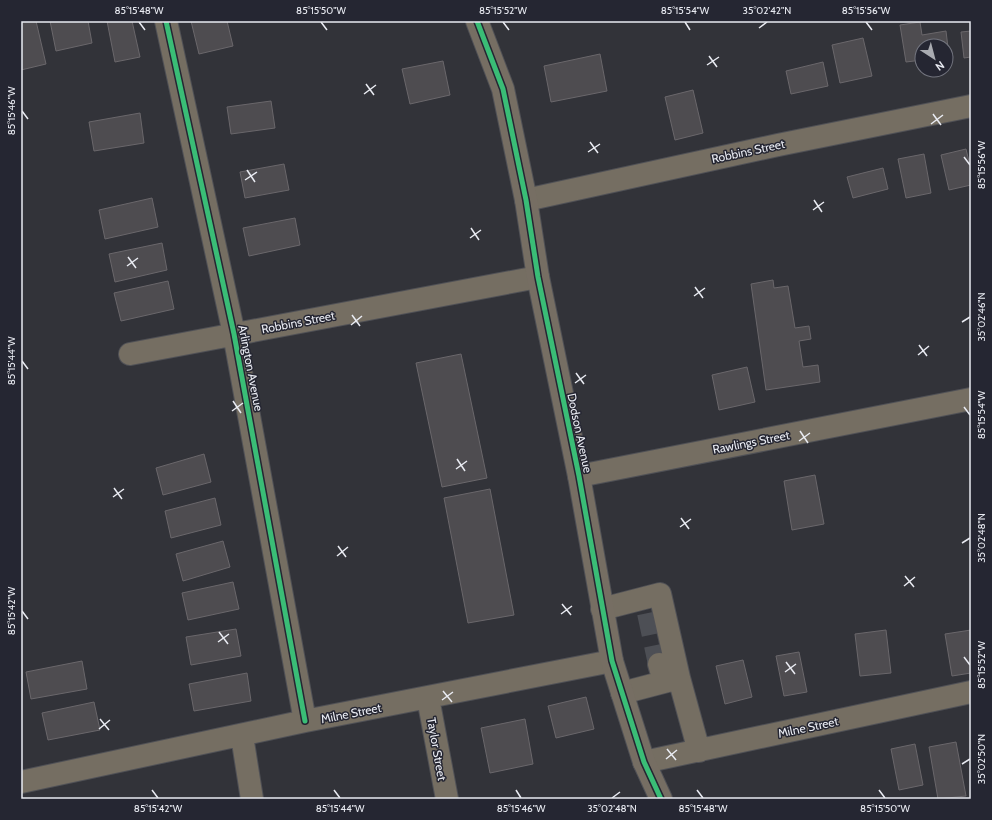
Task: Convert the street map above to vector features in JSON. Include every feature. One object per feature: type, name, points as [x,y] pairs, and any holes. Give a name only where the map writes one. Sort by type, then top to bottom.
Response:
[{"type":"main road","name":"Dodson Avenue","points":[[477,21],[503,89],[526,200],[538,276],[579,476],[612,661],[644,762],[661,799]]},
{"type":"street","name":"Arlington Avenue","points":[[166,21],[234,334],[305,721]]},
{"type":"street","name":"Robbins Street","points":[[526,200],[778,145],[971,106]]},
{"type":"street","name":"Robbins Street","points":[[130,354],[538,276]]},
{"type":"street","name":"Rawlings Street","points":[[579,476],[971,399]]},
{"type":"street","points":[[602,609],[646,606],[660,594],[667,674],[699,751]]},
{"type":"street","name":"Milne Street","points":[[21,782],[242,736],[305,721],[612,661]]},
{"type":"street","points":[[622,693],[667,674]]},
{"type":"street","name":"Milne Street","points":[[644,762],[971,692]]},
{"type":"street","name":"Taylor Street","points":[[428,698],[447,799]]},
{"type":"street","points":[[242,736],[252,799]]},
{"type":"building","points":[[21,21],[36,21],[46,64],[21,70]]},
{"type":"building","points":[[50,21],[88,21],[92,43],[56,51]]},
{"type":"building","points":[[107,21],[132,21],[140,57],[115,62]]},
{"type":"building","points":[[191,21],[227,21],[233,46],[199,54]]},
{"type":"building","points":[[920,22],[922,35],[946,31],[947,38],[914,38],[914,61],[906,62],[900,25]]},
{"type":"building","points":[[971,31],[971,57],[964,58],[961,32]]},
{"type":"building","points":[[863,38],[872,76],[840,83],[832,45]]},
{"type":"building","points":[[600,54],[607,91],[551,102],[544,66]]},
{"type":"building","points":[[443,61],[450,95],[410,104],[402,69]]},
{"type":"building","points":[[823,62],[828,86],[791,94],[786,71]]},
{"type":"building","points":[[693,90],[703,133],[675,140],[665,97]]},
{"type":"building","points":[[271,101],[275,128],[231,134],[227,107]]},
{"type":"building","points":[[140,113],[144,143],[94,151],[89,122]]},
{"type":"building","points":[[966,149],[971,170],[971,185],[949,190],[941,155]]},
{"type":"building","points":[[924,154],[931,193],[906,198],[898,159]]},
{"type":"building","points":[[284,164],[289,190],[245,198],[240,172]]},
{"type":"building","points":[[883,168],[888,189],[853,198],[847,177]]},
{"type":"building","points":[[152,198],[158,227],[105,239],[99,210]]},
{"type":"building","points":[[295,218],[300,245],[249,256],[243,228]]},
{"type":"building","points":[[162,243],[167,270],[115,282],[109,254]]},
{"type":"building","points":[[773,280],[774,288],[788,286],[795,328],[809,326],[811,339],[799,341],[803,367],[818,365],[820,382],[766,390],[751,284]]},
{"type":"building","points":[[168,281],[174,309],[121,321],[114,293]]},
{"type":"building","points":[[461,354],[487,478],[442,487],[416,363]]},
{"type":"building","points":[[747,367],[755,402],[719,410],[712,375]]},
{"type":"building","points":[[204,454],[211,482],[163,495],[156,468]]},
{"type":"building","points":[[815,475],[824,524],[792,530],[784,481]]},
{"type":"building","points":[[490,489],[514,615],[468,623],[444,498]]},
{"type":"building","points":[[215,498],[221,525],[171,538],[165,511]]},
{"type":"building","points":[[223,541],[230,567],[183,581],[176,554]]},
{"type":"building","points":[[233,582],[239,609],[188,620],[182,593]]},
{"type":"building","points":[[236,629],[241,656],[191,665],[186,637]]},
{"type":"building","points":[[886,630],[891,673],[860,676],[855,634]]},
{"type":"building","points":[[971,630],[971,673],[952,676],[945,634]]},
{"type":"building","points":[[799,652],[807,692],[784,696],[776,656]]},
{"type":"building","points":[[743,660],[752,697],[725,704],[716,666]]},
{"type":"building","points":[[82,661],[87,689],[31,699],[26,672]]},
{"type":"building","points":[[247,673],[251,701],[194,711],[189,684]]},
{"type":"building","points":[[586,697],[594,729],[556,738],[548,706]]},
{"type":"building","points":[[94,702],[100,730],[48,740],[42,713]]},
{"type":"building","points":[[525,719],[533,764],[490,773],[481,728]]},
{"type":"building","points":[[956,742],[966,796],[938,799],[929,747]]},
{"type":"building","points":[[915,744],[923,785],[899,790],[891,749]]},
{"type":"tunnel","points":[[648,613],[659,664]]},
{"type":"cycle path","points":[[166,21],[234,334],[305,721]]},
{"type":"cycle path","points":[[477,21],[503,89],[526,200],[538,277],[579,476],[612,661],[644,762],[661,799]]}]
